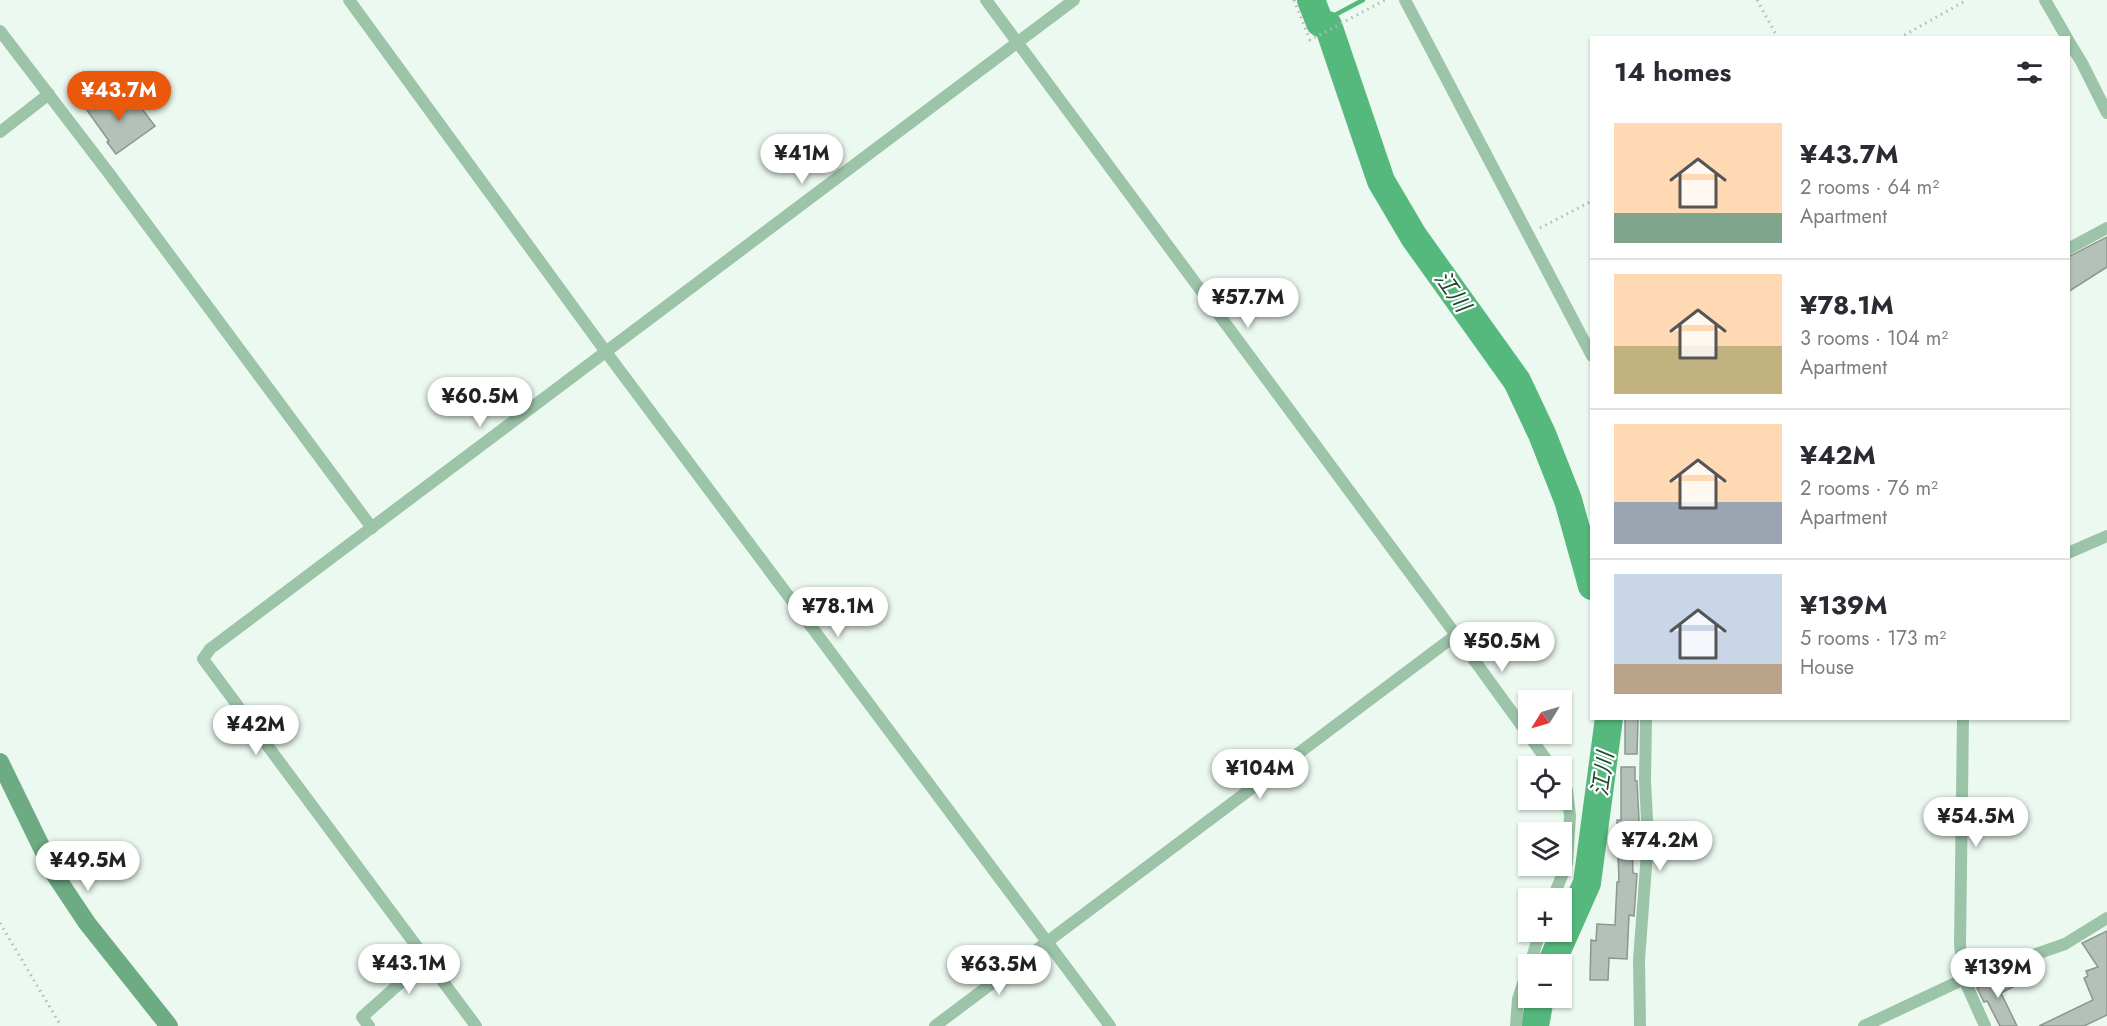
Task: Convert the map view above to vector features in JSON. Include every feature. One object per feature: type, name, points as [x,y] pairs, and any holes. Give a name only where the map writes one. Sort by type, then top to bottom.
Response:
[{"type":"main road","points":[[0,762],[55,875],[87,923],[170,1026]]},
{"type":"street","points":[[349,0],[606,352],[1110,1026]]},
{"type":"street","points":[[986,0],[1544,756]]},
{"type":"street","points":[[476,1026],[203,659],[210,650],[1074,0]]},
{"type":"street","points":[[1405,0],[1590,352]]},
{"type":"street","points":[[2045,0],[2066,36]]},
{"type":"street","points":[[0,31],[49,93],[372,528]]},
{"type":"street","points":[[2070,42],[2107,113]]},
{"type":"street","points":[[0,132],[49,93]]},
{"type":"street","points":[[2070,248],[2107,228]]},
{"type":"street","points":[[2070,552],[2107,536]]},
{"type":"street","points":[[935,1026],[1456,635]]},
{"type":"street","points":[[1640,1026],[1639,960],[1648,839],[1645,781],[1646,720]]},
{"type":"street","points":[[1964,720],[1960,945],[1964,979],[1986,1026]]},
{"type":"street","points":[[1557,888],[1567,863],[1569,810]]},
{"type":"street","points":[[1864,1026],[1964,979],[2065,944],[2107,918]]},
{"type":"street","points":[[369,1026],[362,1017],[426,960]]},
{"type":"street","points":[[1516,1026],[1518,999]]},
{"type":"path","points":[[1294,0],[1310,40],[1385,0]]},
{"type":"path","points":[[1757,0],[1777,36]]},
{"type":"path","points":[[1903,36],[1967,0]]},
{"type":"path","points":[[1528,234],[1590,202]]},
{"type":"path","points":[[0,923],[61,1026]]},
{"type":"building","points":[[104,91],[120,113],[136,101],[155,126],[116,154],[84,106]]},
{"type":"building","points":[[2107,237],[2107,267],[2070,291],[2070,256]]},
{"type":"building","points":[[1625,720],[1638,720],[1637,754],[1625,754]]},
{"type":"building","points":[[1621,767],[1635,767],[1635,781],[1637,781],[1640,839],[1639,844],[1632,844],[1633,873],[1637,874],[1634,916],[1629,915],[1627,959],[1609,958],[1608,980],[1590,980],[1591,940],[1596,941],[1597,924],[1615,925],[1617,882],[1619,882],[1617,820],[1621,820]]},
{"type":"building","points":[[2107,931],[2107,1015],[2084,1026],[2039,1026],[2093,1000],[2084,978],[2088,976],[2086,971],[2098,967],[2082,943]]},
{"type":"building","points":[[2006,973],[2013,987],[2001,993],[2017,1026],[2000,1026],[1987,1001],[1984,1002],[1977,988]]},
{"type":"waterway","name":"江川","points":[[1311,0],[1320,23],[1328,25],[1381,181],[1414,237],[1517,381],[1542,434],[1568,500],[1590,579]]},
{"type":"waterway","points":[[1320,23],[1363,0]]},
{"type":"waterway","name":"江川","points":[[1555,954],[1587,883],[1609,720]]},
{"type":"waterway","name":"江川","points":[[1535,1026],[1538,1008]]}]
